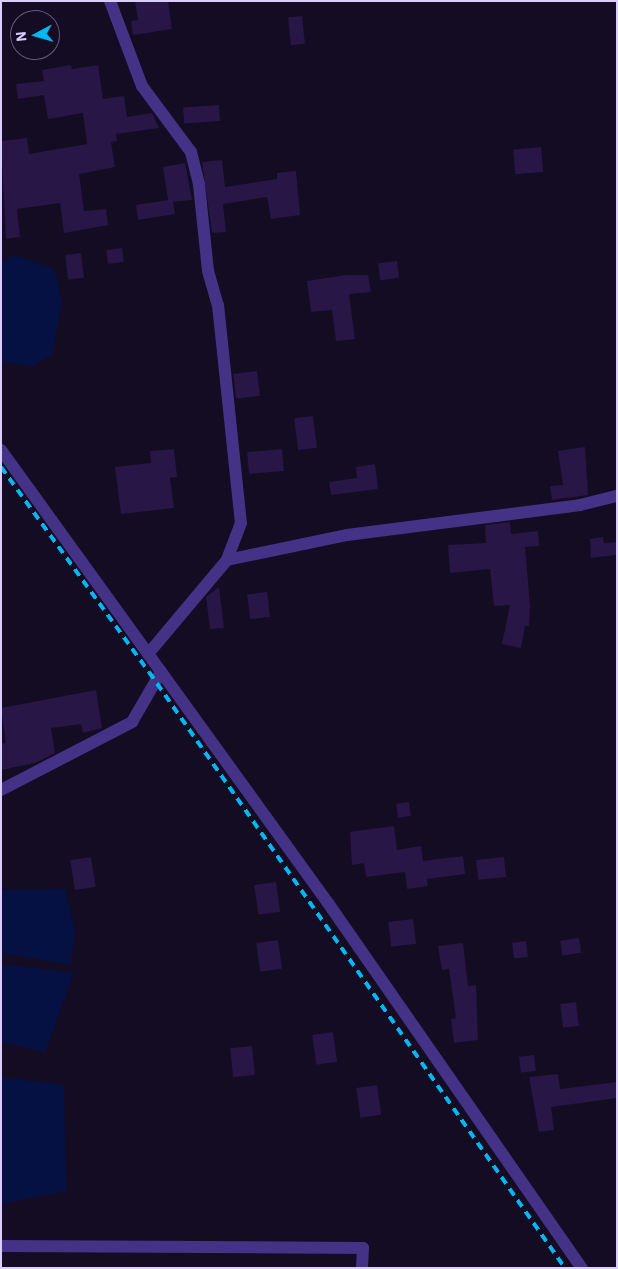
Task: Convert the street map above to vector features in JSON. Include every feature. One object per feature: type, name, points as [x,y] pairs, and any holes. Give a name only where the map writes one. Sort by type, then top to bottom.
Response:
[{"type":"street","points":[[110,1],[142,86],[191,152],[199,185],[208,271],[218,305],[241,523],[226,560],[148,654]]},
{"type":"street","points":[[1,450],[328,903],[582,1268]]},
{"type":"street","points":[[226,560],[347,534],[580,505],[617,496]]},
{"type":"street","points":[[1,790],[132,722],[161,672]]},
{"type":"street","points":[[1,1246],[363,1248],[362,1268]]},
{"type":"shaded area","points":[[15,255],[54,269],[62,302],[52,354],[34,366],[1,362],[1,262]]},
{"type":"shaded area","points":[[65,889],[75,931],[71,965],[1,953],[1,890]]},
{"type":"shaded area","points":[[1,964],[74,973],[45,1052],[1,1042]]},
{"type":"shaded area","points":[[1,1077],[64,1085],[66,1191],[1,1204]]},
{"type":"building","points":[[135,1],[168,1],[172,29],[133,35],[131,21],[138,20]]},
{"type":"building","points":[[302,16],[305,44],[291,45],[288,17]]},
{"type":"building","points":[[71,65],[72,69],[98,65],[103,99],[124,96],[127,117],[152,113],[159,128],[116,134],[117,141],[111,142],[115,167],[79,174],[84,211],[106,209],[108,225],[64,233],[60,203],[17,209],[20,237],[6,239],[1,141],[27,138],[29,154],[87,144],[83,113],[48,119],[44,95],[18,99],[16,84],[44,81],[42,70]]},
{"type":"building","points":[[219,105],[220,121],[184,123],[183,108]]},
{"type":"building","points":[[541,147],[543,172],[515,174],[513,149]]},
{"type":"building","points":[[222,160],[225,187],[277,179],[277,173],[296,171],[300,215],[271,219],[267,197],[223,204],[226,232],[212,233],[202,162]]},
{"type":"building","points":[[185,163],[192,200],[173,202],[175,214],[138,220],[136,205],[168,200],[163,167]]},
{"type":"building","points":[[122,248],[124,262],[108,264],[106,250]]},
{"type":"building","points":[[81,253],[84,278],[68,280],[65,255]]},
{"type":"building","points":[[397,261],[399,278],[380,280],[378,263]]},
{"type":"building","points":[[346,275],[368,275],[371,292],[349,294],[355,339],[336,341],[332,310],[311,312],[307,281]]},
{"type":"building","points":[[257,371],[260,396],[236,399],[233,374]]},
{"type":"building","points":[[313,416],[317,448],[298,450],[294,418]]},
{"type":"building","points":[[585,447],[588,495],[552,500],[550,486],[563,485],[558,451]]},
{"type":"building","points":[[174,449],[177,477],[170,478],[174,508],[121,514],[115,467],[151,463],[150,451]]},
{"type":"building","points":[[282,449],[284,471],[249,474],[247,452]]},
{"type":"building","points":[[375,464],[378,489],[331,495],[329,482],[357,478],[356,467]]},
{"type":"building","points":[[510,522],[511,534],[538,531],[539,546],[525,547],[530,606],[529,626],[525,626],[521,648],[502,644],[510,605],[494,606],[490,569],[450,573],[448,545],[486,543],[485,525]]},
{"type":"building","points":[[603,537],[604,543],[617,542],[617,555],[591,558],[590,539]]},
{"type":"building","points":[[219,587],[224,628],[210,629],[206,597]]},
{"type":"building","points":[[267,592],[270,617],[250,619],[247,594]]},
{"type":"building","points":[[96,690],[102,728],[83,733],[81,724],[51,728],[55,753],[35,763],[1,770],[1,744],[6,743],[1,708]]},
{"type":"building","points":[[409,802],[411,816],[398,818],[396,804]]},
{"type":"building","points":[[394,826],[397,850],[421,846],[423,861],[463,856],[465,874],[427,879],[428,886],[407,889],[405,872],[366,877],[364,863],[352,865],[350,832]]},
{"type":"building","points":[[91,857],[96,887],[75,890],[70,860]]},
{"type":"building","points":[[504,857],[506,877],[478,880],[476,860]]},
{"type":"building","points":[[276,882],[280,912],[258,915],[254,885]]},
{"type":"building","points":[[413,919],[416,944],[391,947],[388,922]]},
{"type":"building","points":[[579,938],[581,953],[562,955],[560,941]]},
{"type":"building","points":[[278,940],[282,969],[260,972],[256,943]]},
{"type":"building","points":[[526,941],[528,957],[514,959],[512,943]]},
{"type":"building","points":[[463,943],[468,986],[476,985],[478,1040],[454,1043],[451,1019],[456,1018],[449,969],[442,970],[438,946]]},
{"type":"building","points":[[576,1002],[579,1026],[563,1028],[560,1004]]},
{"type":"building","points":[[333,1032],[337,1062],[316,1065],[312,1035]]},
{"type":"building","points":[[252,1046],[255,1075],[233,1077],[230,1048]]},
{"type":"building","points":[[534,1055],[536,1071],[521,1073],[519,1057]]},
{"type":"building","points":[[558,1074],[560,1089],[617,1082],[617,1098],[551,1107],[554,1130],[539,1132],[529,1077]]},
{"type":"building","points":[[377,1085],[381,1115],[360,1118],[356,1088]]},
{"type":"railway","points":[[1,467],[149,672],[565,1268]]}]
